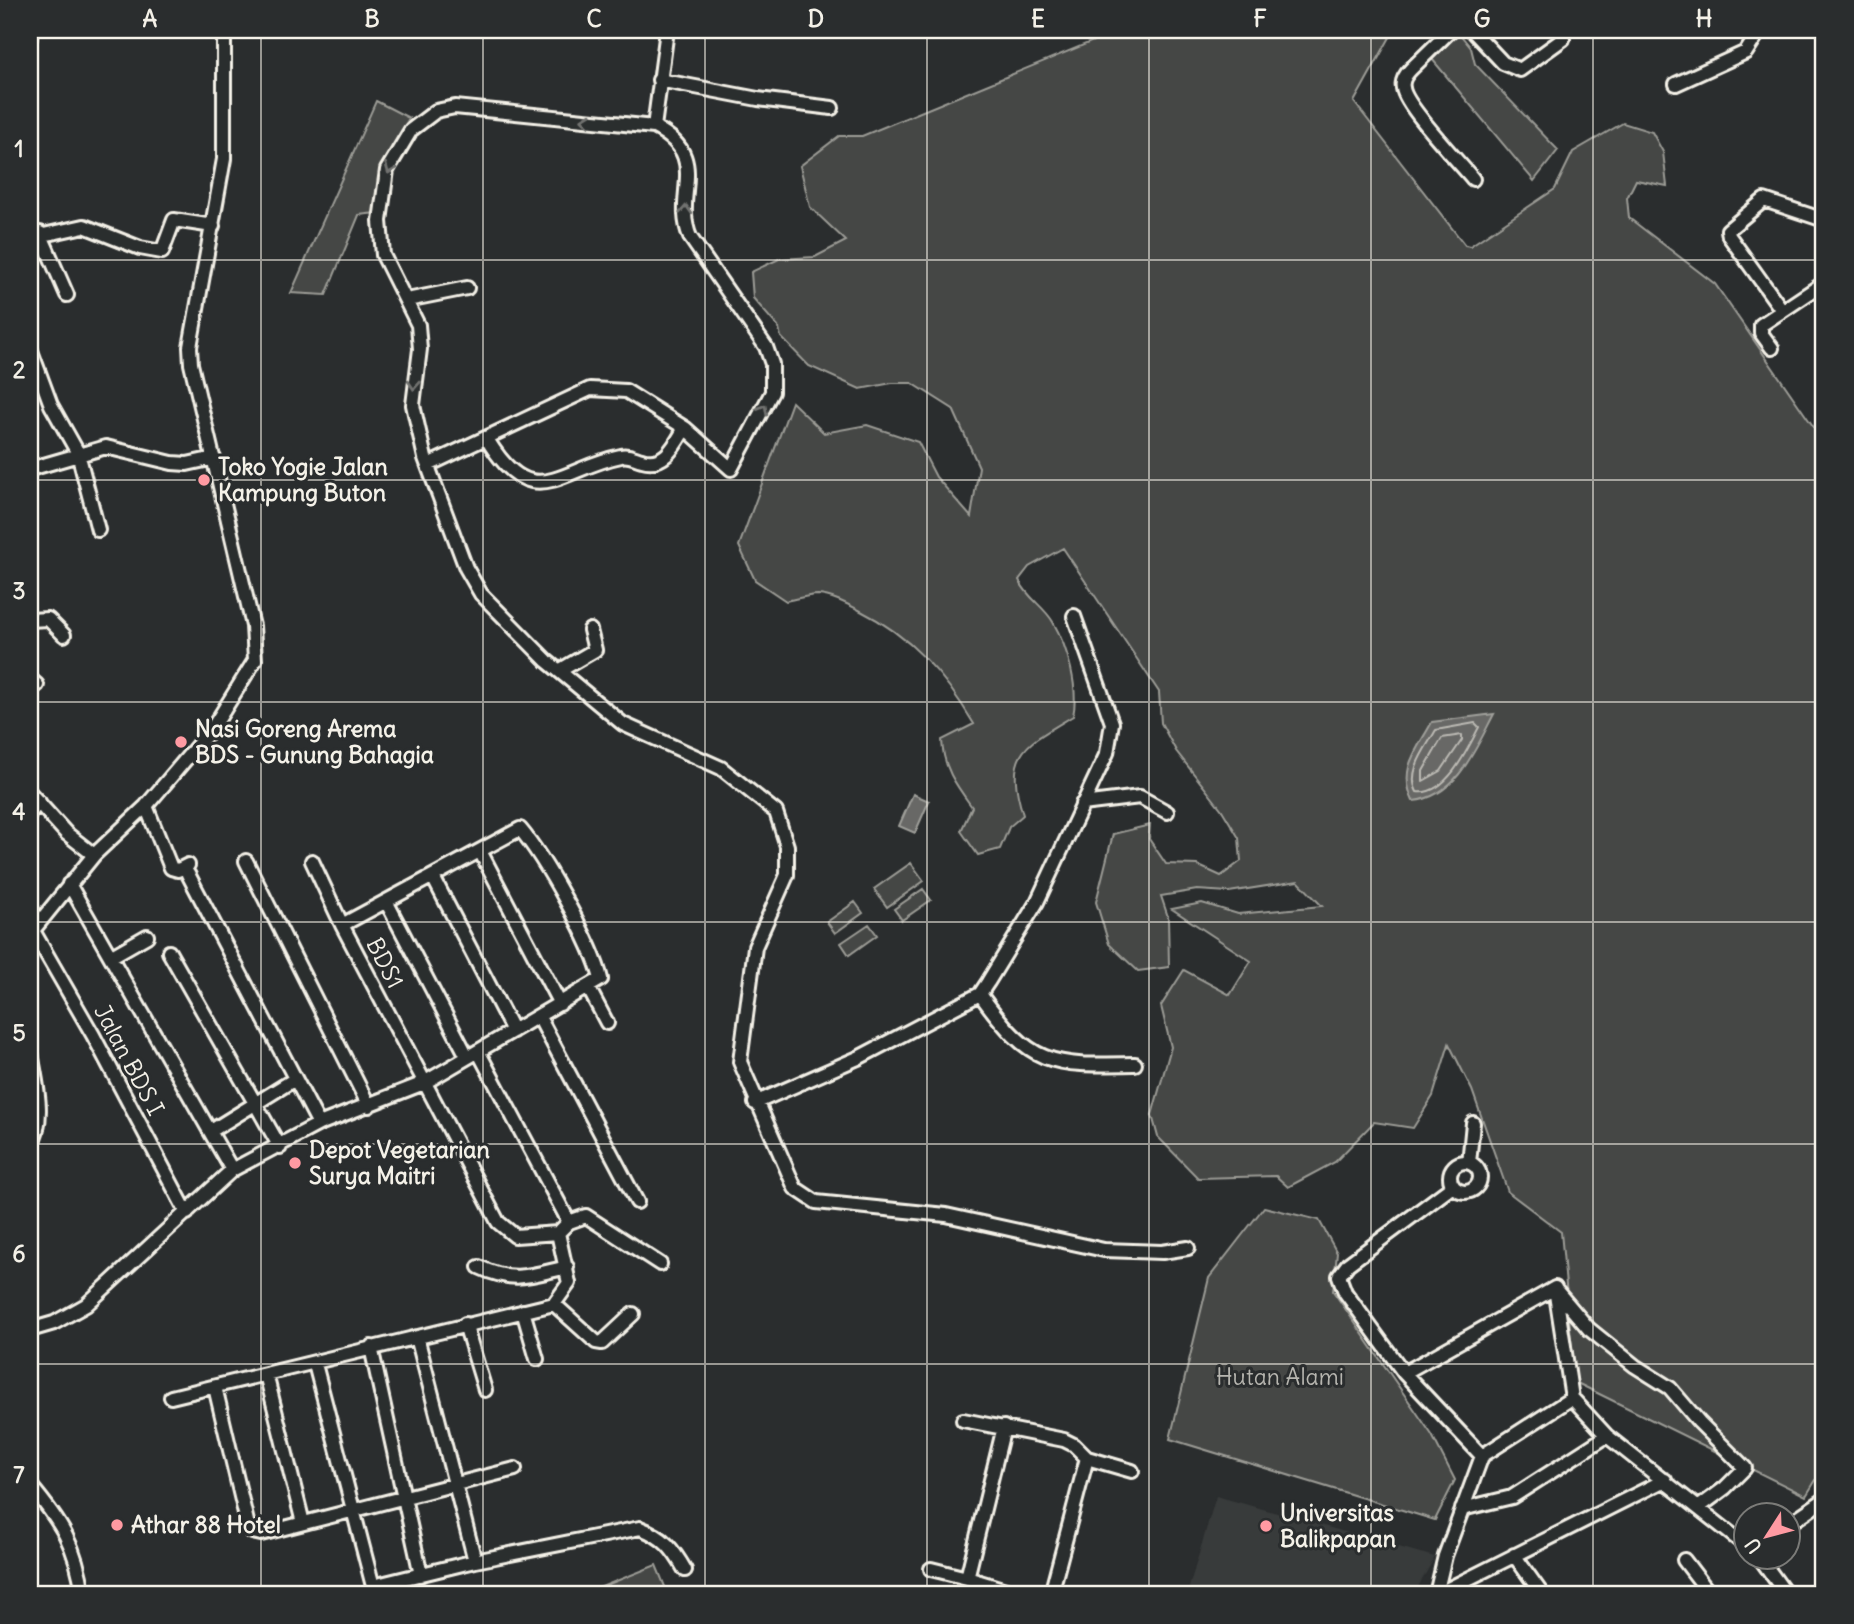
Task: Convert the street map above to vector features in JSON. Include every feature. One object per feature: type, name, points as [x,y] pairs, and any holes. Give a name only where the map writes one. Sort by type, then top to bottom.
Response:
[{"type":"street","points":[[31,931],[94,855],[146,806],[214,726],[255,660],[253,626],[190,347],[224,159],[225,30]]},
{"type":"street","points":[[654,127],[667,30]]},
{"type":"street","points":[[1451,30],[1405,75],[1403,89],[1410,104],[1473,179]]},
{"type":"street","points":[[1472,30],[1503,63],[1520,70],[1563,39]]},
{"type":"street","points":[[1676,84],[1746,52],[1760,30]]},
{"type":"street","points":[[30,31],[30,38]]},
{"type":"street","points":[[659,80],[758,99],[832,108]]},
{"type":"street","points":[[428,465],[590,389],[604,388],[626,391],[685,428],[730,469],[772,392],[772,364],[766,347],[690,237],[685,220],[687,161],[682,149],[670,135],[654,127],[455,107],[436,110],[411,130],[387,170],[379,237],[387,265],[418,325],[420,349],[413,405],[428,465],[466,568],[481,594],[559,671],[623,724],[721,768],[776,812],[787,845],[787,875],[755,947],[741,1037],[740,1062],[755,1103],[795,1188],[816,1202],[946,1215],[1104,1250],[1162,1252],[1188,1248]]},
{"type":"street","points":[[1782,310],[1729,236],[1728,230],[1764,200],[1824,220]]},
{"type":"street","points":[[67,295],[35,236],[84,226],[140,248],[162,252],[174,220],[213,226]]},
{"type":"street","points":[[1772,348],[1760,326],[1824,283]]},
{"type":"street","points":[[407,300],[467,288]]},
{"type":"street","points":[[30,348],[51,405],[78,454],[98,530]]},
{"type":"street","points":[[487,439],[498,458],[515,475],[530,481],[548,481],[622,455],[643,461],[658,460],[671,451],[685,428]]},
{"type":"street","points":[[30,470],[106,447],[173,463],[187,464],[214,458]]},
{"type":"street","points":[[755,1103],[858,1058],[980,994],[1027,920],[1107,753],[1112,723],[1074,616]]},
{"type":"street","points":[[30,620],[48,619],[64,635]]},
{"type":"street","points":[[559,671],[595,650],[590,629]]},
{"type":"street","points":[[34,797],[66,833],[94,855]]},
{"type":"street","points":[[30,813],[34,797]]},
{"type":"street","points":[[1082,804],[1140,797],[1152,801],[1167,812]]},
{"type":"street","points":[[146,806],[171,868],[188,869],[319,1124]]},
{"type":"street","points":[[30,1330],[54,1323],[86,1305],[232,1170],[280,1147],[319,1124],[424,1083],[589,989],[601,979],[598,965],[563,898],[522,831],[518,829],[342,925]]},
{"type":"street","points":[[480,851],[560,1004]]},
{"type":"street","points":[[246,861],[369,1106]]},
{"type":"street","name":"BDS1","points":[[312,861],[424,1083],[505,1230],[515,1236],[558,1233]]},
{"type":"street","points":[[433,877],[513,1031]]},
{"type":"street","points":[[69,884],[232,1170]]},
{"type":"street","points":[[387,902],[569,1222]]},
{"type":"street","name":"Jalan BDS I","points":[[31,931],[93,1035],[187,1213]]},
{"type":"street","points":[[112,956],[146,936]]},
{"type":"street","points":[[169,951],[280,1147]]},
{"type":"street","points":[[589,989],[607,1023]]},
{"type":"street","points":[[980,994],[1001,1024],[1026,1047],[1049,1061],[1081,1065],[1135,1064]]},
{"type":"street","points":[[539,1017],[637,1202]]},
{"type":"street","points":[[30,1046],[39,1119],[37,1133],[30,1146]]},
{"type":"street","points":[[211,1131],[295,1079]]},
{"type":"street","points":[[1469,1163],[1473,1123]]},
{"type":"street","points":[[1460,1163],[1469,1163],[1479,1173],[1476,1186],[1464,1192],[1453,1185],[1450,1177],[1453,1168],[1460,1163]]},
{"type":"street","points":[[1453,1185],[1348,1264],[1339,1276],[1345,1292],[1404,1373],[1482,1456]]},
{"type":"street","points":[[171,1397],[554,1304],[569,1283],[558,1233],[576,1216],[586,1216],[660,1264]]},
{"type":"street","points":[[479,1267],[497,1276],[516,1279],[567,1267]]},
{"type":"street","points":[[1404,1373],[1555,1289]]},
{"type":"street","points":[[1555,1289],[1572,1398],[1607,1436],[1731,1534]]},
{"type":"street","points":[[1555,1289],[1589,1329],[1655,1380],[1670,1388],[1745,1468],[1698,1508]]},
{"type":"street","points":[[554,1304],[596,1342],[602,1343],[633,1314]]},
{"type":"street","points":[[523,1311],[537,1359]]},
{"type":"street","points":[[465,1325],[485,1391]]},
{"type":"street","points":[[417,1337],[475,1561]]},
{"type":"street","points":[[371,1347],[421,1575]]},
{"type":"street","points":[[315,1364],[374,1590],[475,1561],[640,1528],[658,1535],[672,1548],[685,1570]]},
{"type":"street","points":[[266,1374],[303,1523]]},
{"type":"street","points":[[215,1387],[248,1527],[252,1532],[261,1534],[454,1483],[493,1477],[515,1469]]},
{"type":"street","points":[[1437,1594],[1445,1556],[1482,1456],[1572,1398]]},
{"type":"street","points":[[963,1420],[1064,1440],[1074,1445],[1087,1458],[1132,1471]]},
{"type":"street","points":[[967,1578],[1004,1427]]},
{"type":"street","points":[[1462,1509],[1512,1497],[1607,1436]]},
{"type":"street","points":[[1051,1594],[1087,1458]]},
{"type":"street","points":[[1437,1594],[1665,1480]]},
{"type":"street","points":[[30,1486],[63,1525],[83,1594]]},
{"type":"street","points":[[1801,1516],[1824,1500]]},
{"type":"street","points":[[1514,1555],[1542,1594]]},
{"type":"street","points":[[1684,1560],[1710,1594]]},
{"type":"street","points":[[932,1569],[1019,1594]]},
{"type":"street","points":[[1770,1572],[1786,1594]]},
{"type":"shaded area","name":"Universitas Balikpapan","points":[[1216,1496],[1435,1557],[1414,1594],[1187,1594]]},
{"type":"green space","points":[[1120,30],[1394,30],[1354,102],[1465,245],[1470,246],[1555,189],[1573,152],[1623,123],[1652,132],[1663,152],[1667,186],[1636,180],[1627,198],[1629,218],[1715,284],[1824,442],[1824,1467],[1806,1496],[1575,1382],[1561,1232],[1508,1192],[1472,1090],[1449,1044],[1433,1096],[1413,1128],[1374,1122],[1335,1162],[1288,1187],[1276,1176],[1198,1178],[1158,1137],[1152,1115],[1171,1047],[1161,1006],[1184,970],[1230,995],[1251,961],[1172,909],[1202,903],[1238,914],[1322,906],[1298,881],[1229,892],[1197,890],[1161,896],[1168,917],[1169,967],[1138,971],[1109,944],[1096,902],[1113,834],[1150,825],[1149,839],[1166,864],[1197,865],[1221,876],[1241,861],[1239,838],[1222,810],[1176,751],[1161,723],[1159,692],[1063,548],[1029,567],[1019,580],[1026,592],[1049,616],[1063,644],[1075,693],[1073,716],[1041,735],[1022,754],[1017,764],[1016,778],[1023,815],[1009,827],[1000,849],[978,855],[961,831],[972,807],[951,776],[942,740],[974,724],[939,673],[895,632],[859,610],[818,595],[786,601],[755,580],[739,546],[792,402],[824,433],[867,425],[918,442],[936,477],[971,517],[979,467],[953,409],[912,383],[892,383],[860,389],[809,366],[781,337],[779,328],[753,298],[751,272],[779,259],[815,257],[846,241],[810,207],[800,166],[839,136],[862,136]]},
{"type":"green space","points":[[1459,33],[1471,48],[1475,64],[1558,150],[1534,181],[1432,59]]},
{"type":"green space","points":[[376,101],[409,118],[382,167],[376,213],[359,215],[326,295],[291,293]]},
{"type":"green space","points":[[911,863],[924,881],[887,907],[874,889]]},
{"type":"green space","points":[[923,889],[931,900],[902,920],[894,909]]},
{"type":"green space","points":[[855,902],[863,913],[835,933],[827,922]]},
{"type":"green space","points":[[869,924],[877,935],[849,955],[841,943]]},
{"type":"green space","name":"Hutan Alami","points":[[1264,1207],[1319,1220],[1337,1253],[1333,1291],[1432,1435],[1455,1480],[1435,1520],[1170,1439],[1209,1278]]},
{"type":"green space","points":[[656,1565],[668,1594],[584,1594]]},
{"type":"water","points":[[1494,714],[1472,755],[1453,781],[1428,798],[1413,801],[1409,790],[1408,769],[1432,722]]},
{"type":"water","points":[[913,794],[929,801],[915,833],[899,826]]},
{"type":"place","name":"Toko Yogie Jalan Kampung Buton","points":[[204,480]]},
{"type":"place","name":"Nasi Goreng Arema BDS - Gunung Bahagia","points":[[181,742]]},
{"type":"place","name":"Depot Vegetarian Surya Maitri","points":[[295,1163]]},
{"type":"place","name":"Athar 88 Hotel","points":[[117,1525]]},
{"type":"place","name":"Universitas Balikpapan","points":[[1266,1526]]}]
